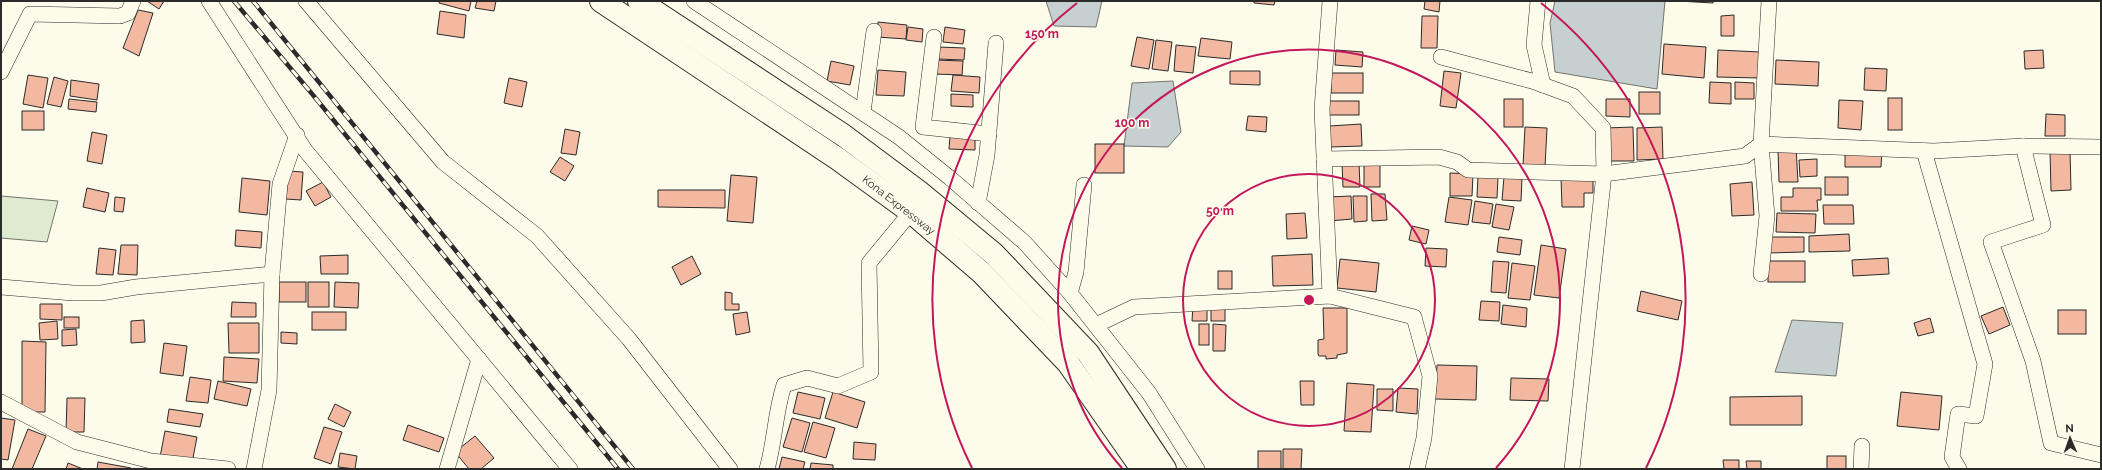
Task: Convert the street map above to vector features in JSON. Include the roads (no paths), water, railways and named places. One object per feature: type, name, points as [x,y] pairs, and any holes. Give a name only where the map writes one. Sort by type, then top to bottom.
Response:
[{"type":"highway","name":"Kona Expressway","points":[[601,1],[838,159],[911,212],[982,273],[1068,363],[1142,469]]},
{"type":"highway","name":"Kona Expressway","points":[[639,1],[843,135],[918,191],[994,254],[1088,353],[1165,469]]},
{"type":"street","points":[[1,72],[30,14],[120,16],[128,13],[133,1]]},
{"type":"street","points":[[209,1],[297,135],[305,150],[570,469]]},
{"type":"street","points":[[306,1],[443,162],[542,241],[629,339],[730,469]]},
{"type":"street","points":[[694,1],[863,112],[899,138],[1025,243],[1070,293],[1149,393],[1197,469]]},
{"type":"street","points":[[1330,1],[1322,109],[1330,296]]},
{"type":"street","points":[[1538,1],[1534,46],[1543,85]]},
{"type":"street","points":[[1761,274],[1767,216],[1761,144],[1769,1]]},
{"type":"street","points":[[863,112],[874,31]]},
{"type":"street","points":[[934,37],[923,128],[989,134]]},
{"type":"street","points":[[978,203],[987,155],[996,43]]},
{"type":"street","points":[[1441,57],[1543,85],[1573,96],[1603,128],[1604,174],[1572,469]]},
{"type":"street","points":[[254,469],[269,390],[272,274],[280,184],[297,135]]},
{"type":"street","points":[[1324,159],[1439,157],[1457,162],[1468,170],[1604,174],[1745,156],[1761,144],[1924,151],[2023,146],[2101,147]]},
{"type":"street","points":[[2023,146],[2043,225],[1991,242],[2033,361],[2051,443],[2101,455]]},
{"type":"street","points":[[1924,151],[1985,364],[1976,416],[1958,414],[1952,457],[1959,469]]},
{"type":"street","points":[[1070,293],[1076,272],[1084,185]]},
{"type":"street","points":[[767,469],[772,454],[777,408],[784,385],[807,378],[838,386],[871,372],[869,263],[911,212]]},
{"type":"street","points":[[1,287],[73,293],[102,292],[136,287],[272,274]]},
{"type":"street","points":[[1096,325],[1134,307],[1330,296],[1414,317],[1430,376],[1424,438],[1417,469]]},
{"type":"street","points":[[447,469],[479,360]]},
{"type":"street","points":[[1,402],[77,442],[151,461],[228,469]]},
{"type":"street","points":[[1861,469],[1862,446]]},
{"type":"railway","points":[[234,1],[313,95],[618,469]]},
{"type":"railway","points":[[253,1],[633,469]]}]
